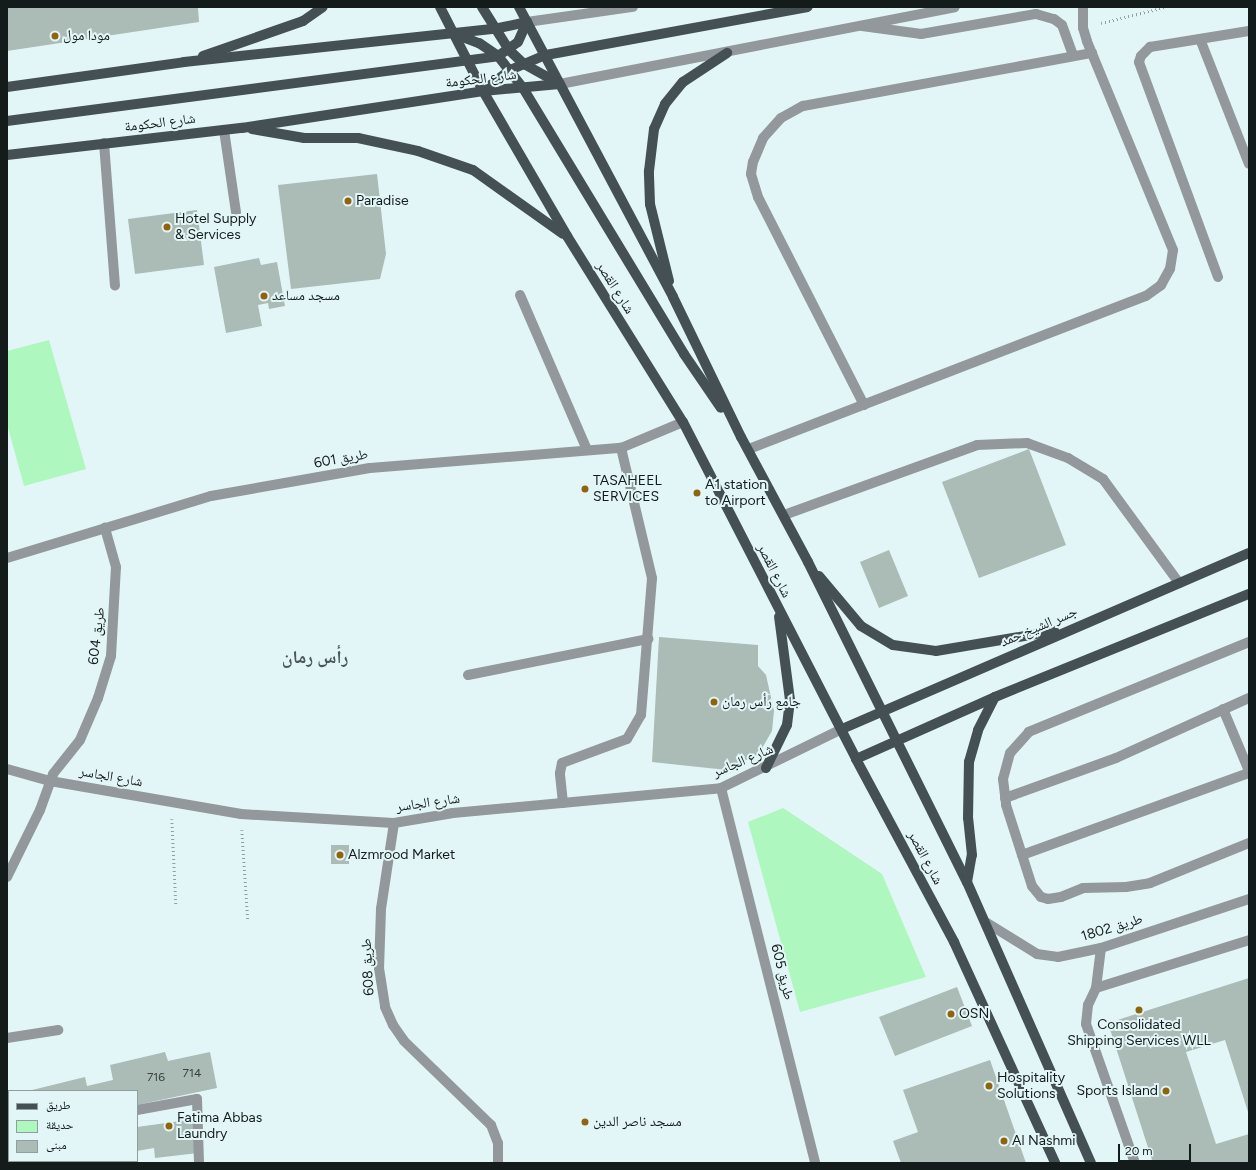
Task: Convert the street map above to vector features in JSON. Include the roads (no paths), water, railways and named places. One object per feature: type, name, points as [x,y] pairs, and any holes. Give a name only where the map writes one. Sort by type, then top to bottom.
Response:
[{"type":"main road","points":[[184,62],[303,21],[323,7]]},
{"type":"main road","name":"شارع القصر","points":[[440,7],[483,91],[566,236],[683,422],[778,609],[842,729],[856,759],[954,942],[1055,1163]]},
{"type":"main road","points":[[482,7],[494,29],[510,50],[524,64],[560,84]]},
{"type":"main road","name":"شارع القصر","points":[[519,7],[546,55],[673,297],[741,437],[808,562],[967,882],[987,923],[1091,1163]]},
{"type":"main road","points":[[483,91],[510,70],[546,55],[808,7]]},
{"type":"main road","points":[[7,88],[184,62],[494,29],[527,22],[523,35],[510,50],[498,56],[468,62],[7,121]]},
{"type":"main road","points":[[453,33],[478,43],[498,56],[510,70],[684,354],[741,437]]},
{"type":"main road","points":[[673,297],[650,204],[649,171],[654,129],[665,104],[683,82],[727,53]]},
{"type":"main road","name":"شارع الحكومة","points":[[7,155],[242,128],[483,91],[560,84]]},
{"type":"main road","points":[[242,128],[304,138],[358,138],[418,151],[473,170],[566,236]]},
{"type":"main road","name":"جسر الشيخ حمد","points":[[842,729],[1070,628],[1249,553]]},
{"type":"main road","points":[[808,562],[860,626],[893,645],[936,651],[1070,628]]},
{"type":"main road","points":[[856,759],[995,697],[1249,594]]},
{"type":"main road","points":[[766,768],[787,725],[790,700],[778,609]]},
{"type":"main road","points":[[967,882],[972,854],[968,811],[969,762],[978,730],[995,697]]},
{"type":"street","points":[[527,22],[633,7]]},
{"type":"street","name":"شارع الحكومة","points":[[560,84],[727,53],[854,25],[954,7]]},
{"type":"street","points":[[748,450],[1146,296],[1154,292],[1166,278],[1172,260],[1173,250],[1092,53],[1083,28],[1083,7]]},
{"type":"street","points":[[854,25],[921,34],[1036,14],[1054,19],[1062,25],[1073,56]]},
{"type":"street","points":[[1218,277],[1139,62],[1141,56],[1150,47],[1249,31]]},
{"type":"street","points":[[1200,39],[1249,164]]},
{"type":"street","points":[[864,405],[758,197],[751,174],[755,156],[763,138],[781,118],[803,106],[1092,53]]},
{"type":"street","points":[[224,130],[236,212]]},
{"type":"street","points":[[104,143],[115,286]]},
{"type":"street","points":[[520,295],[587,450]]},
{"type":"street","name":"طريق 601","points":[[7,558],[211,496],[370,468],[621,448],[683,422]]},
{"type":"street","points":[[784,515],[977,445],[1027,443],[1068,458],[1104,479],[1179,583]]},
{"type":"street","points":[[563,803],[560,773],[562,763],[627,739],[641,715],[652,578],[621,448]]},
{"type":"street","name":"طريق 604","points":[[7,877],[40,810],[50,781],[80,740],[98,698],[111,656],[116,567],[105,528]]},
{"type":"street","points":[[468,675],[648,638]]},
{"type":"street","points":[[1249,642],[1029,732],[1018,742],[1005,766],[1003,780],[1005,798],[1022,855],[1036,892],[1041,897],[1055,899],[1084,888],[1126,887],[1150,883],[1249,842]]},
{"type":"street","points":[[1005,798],[1116,758],[1249,698]]},
{"type":"street","points":[[1022,855],[1249,772],[1223,709]]},
{"type":"street","name":"شارع الجاسر","points":[[7,769],[50,781],[241,814],[394,822],[453,813],[721,788],[766,768],[842,729]]},
{"type":"street","name":"طريق 605","points":[[721,788],[815,1163]]},
{"type":"street","name":"طريق 608","points":[[394,822],[381,909],[379,968],[385,1007],[392,1025],[404,1041],[491,1124],[498,1143],[498,1163]]},
{"type":"street","name":"طريق 1802","points":[[987,923],[1037,954],[1051,958],[1101,948],[1249,899]]},
{"type":"street","points":[[1096,988],[1249,940]]},
{"type":"street","points":[[1101,948],[1096,988],[1088,1005],[1086,1024],[1135,1163]]},
{"type":"street","points":[[7,1038],[58,1030]]},
{"type":"street","points":[[138,1110],[197,1099],[199,1163]]},
{"type":"place","name":"مودا مول","points":[[55,36]]},
{"type":"place","name":"Paradise","points":[[348,201]]},
{"type":"place","name":"Hotel Supply & Services","points":[[167,227]]},
{"type":"place","name":"مسجد مساعد","points":[[264,296]]},
{"type":"place","name":"TASAHEEL SERVICES","points":[[585,489]]},
{"type":"place","name":"A1 station to Airport","points":[[697,493]]},
{"type":"place","name":"جامع رأس رمان","points":[[714,702]]},
{"type":"place","name":"Alzmrood Market","points":[[340,855]]},
{"type":"place","name":"Consolidated Shipping Services WLL","points":[[1139,1010]]},
{"type":"place","name":"OSN","points":[[951,1014]]},
{"type":"place","name":"Hospitality Solutions","points":[[989,1086]]},
{"type":"place","name":"Sports Island","points":[[1166,1091]]},
{"type":"place","name":"مسجد ناصر الدين","points":[[585,1122]]},
{"type":"place","name":"Fatima Abbas Laundry","points":[[169,1126]]},
{"type":"place","name":"Al Nashmi","points":[[1004,1141]]},
{"type":"district","name":"رأس رمان","points":[[315,657]]}]
